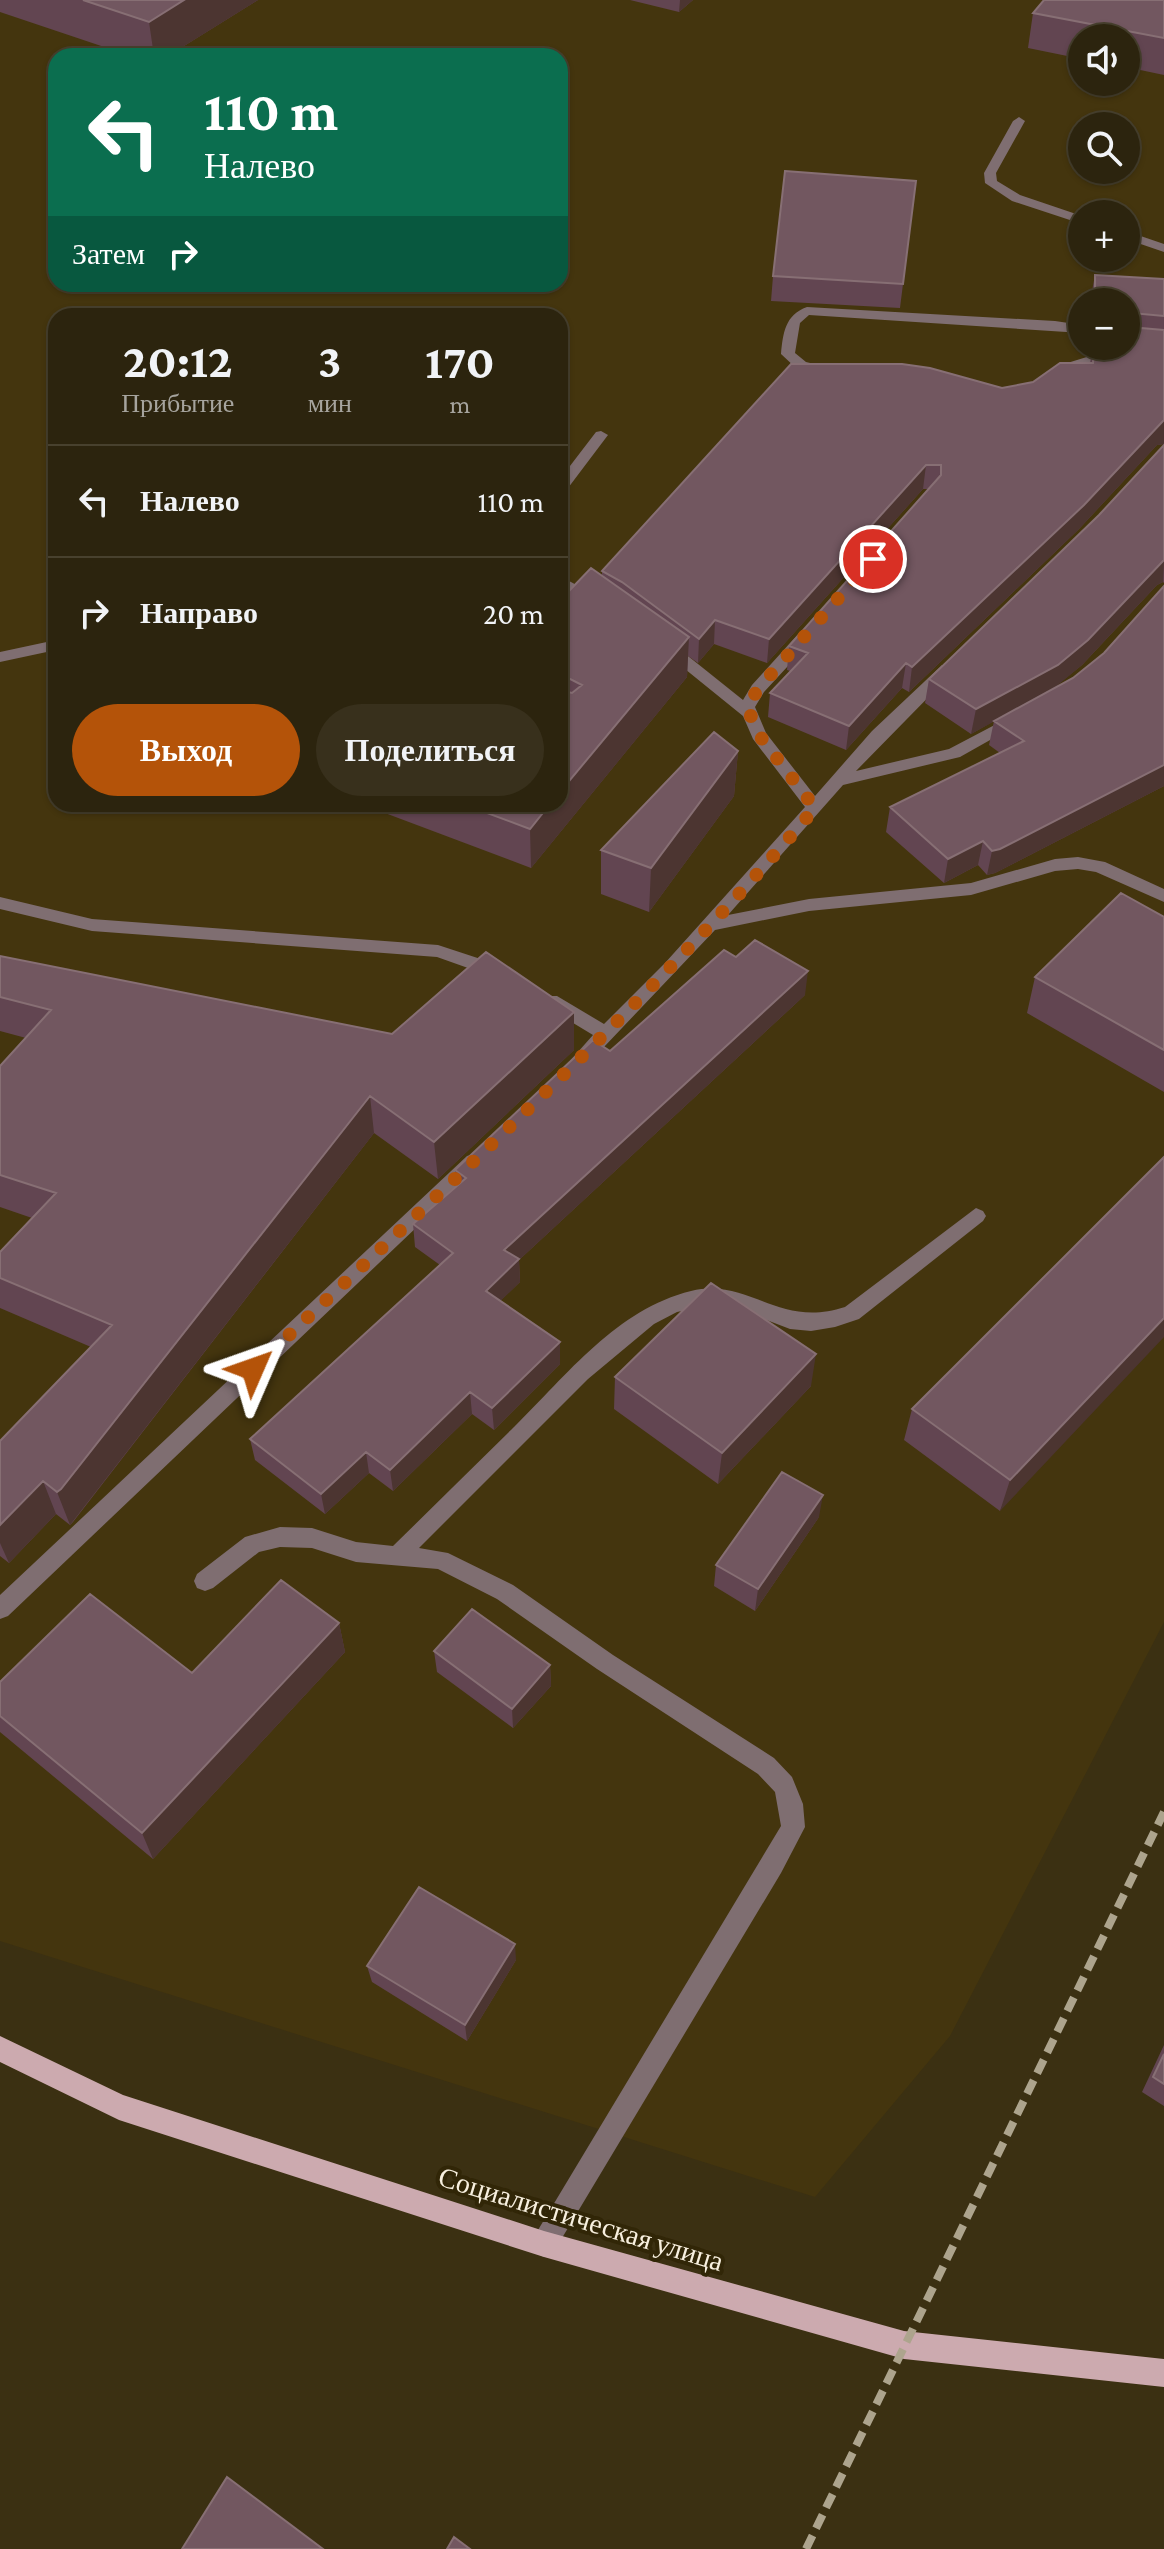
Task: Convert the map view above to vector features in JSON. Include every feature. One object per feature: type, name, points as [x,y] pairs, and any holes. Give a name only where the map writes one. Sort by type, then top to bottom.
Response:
[{"type":"main road","name":"Социалистическая улица","points":[[0,2049],[119,2107],[544,2244],[904,2345],[1164,2373]]},
{"type":"lane","points":[[1019,121],[990,173],[991,183],[1016,198],[1068,215]]},
{"type":"lane","points":[[1140,240],[1164,248]]},
{"type":"lane","points":[[841,373],[814,369],[793,361],[788,354],[792,322],[797,315],[807,311],[1068,327]]},
{"type":"lane","points":[[1044,385],[1069,367],[1090,360]]},
{"type":"lane","points":[[568,478],[601,435]]},
{"type":"lane","points":[[568,586],[615,612]]},
{"type":"lane","points":[[815,808],[759,735],[747,707],[758,689],[819,621]]},
{"type":"lane","points":[[657,641],[748,712]]},
{"type":"lane","points":[[0,657],[48,647]]},
{"type":"lane","points":[[564,1075],[709,925],[878,735],[958,660]]},
{"type":"lane","points":[[840,780],[954,753],[1029,714]]},
{"type":"lane","points":[[709,925],[809,905],[971,889],[1055,865],[1078,863],[1099,866],[1164,896]]},
{"type":"lane","points":[[0,903],[92,925],[438,951],[470,960],[510,978]]},
{"type":"lane","points":[[535,992],[606,1034]]},
{"type":"lane","points":[[0,1609],[483,1151]]},
{"type":"lane","points":[[398,1555],[604,1352],[652,1315],[687,1300],[732,1297],[789,1320],[807,1323],[830,1321],[852,1313],[976,1216]]},
{"type":"lane","points":[[205,1581],[253,1544],[280,1537],[312,1538],[356,1552],[440,1560],[505,1592],[605,1662],[766,1766],[784,1785],[791,1804],[793,1827],[544,2244]]},
{"type":"shaded area","points":[[0,0],[1164,0],[1164,1622],[950,2036],[815,2197],[0,1941]]},
{"type":"building","points":[[83,0],[184,0],[149,22]]},
{"type":"building","points":[[1044,0],[1164,0],[1164,38],[1140,33],[1140,24],[1091,24],[1033,13]]},
{"type":"building","points":[[785,171],[916,181],[903,284],[773,276]]},
{"type":"building","points":[[1095,275],[1164,279],[1164,316],[1140,314],[1140,288],[1095,288]]},
{"type":"building","points":[[1140,328],[1164,330],[1164,420],[1084,505],[912,667],[906,663],[849,726],[770,693],[808,653],[789,646],[941,475],[941,465],[926,465],[769,639],[715,620],[699,639],[622,582],[602,571],[791,364],[902,364],[930,368],[1002,388],[1033,382],[1060,363],[1140,360]]},
{"type":"building","points":[[1164,445],[1164,560],[1088,640],[1058,665],[976,709],[929,679],[1099,515]]},
{"type":"building","points":[[591,568],[689,637],[568,782],[568,692],[572,693],[582,685],[568,678],[569,591]]},
{"type":"building","points":[[1164,586],[1164,765],[1000,849],[992,851],[983,841],[948,859],[890,807],[1024,741],[994,721],[1073,678],[1104,653]]},
{"type":"building","points":[[714,732],[738,751],[651,868],[601,850]]},
{"type":"building","points":[[484,812],[544,812],[530,829]]},
{"type":"building","points":[[1121,893],[1164,917],[1164,1050],[1035,977]]},
{"type":"building","points":[[755,940],[808,971],[504,1250],[519,1259],[486,1291],[560,1342],[492,1408],[470,1392],[390,1470],[366,1452],[321,1494],[250,1439],[453,1253],[413,1224],[466,1178],[455,1170],[593,1040],[610,1051],[724,950],[736,957]]},
{"type":"building","points":[[486,952],[574,1012],[434,1142],[370,1096],[61,1489],[57,1492],[43,1481],[0,1525],[0,1441],[112,1325],[0,1278],[0,1252],[56,1193],[0,1175],[0,1066],[51,1010],[0,997],[0,956],[392,1034]]},
{"type":"building","points":[[1164,1157],[1164,1318],[1010,1480],[912,1409]]},
{"type":"building","points":[[711,1283],[816,1354],[722,1453],[615,1377]]},
{"type":"building","points":[[782,1472],[823,1495],[758,1589],[716,1565]]},
{"type":"building","points":[[281,1580],[339,1623],[142,1833],[0,1716],[0,1682],[90,1594],[192,1673]]},
{"type":"building","points":[[472,1609],[550,1665],[512,1709],[434,1651]]},
{"type":"building","points":[[419,1887],[515,1944],[465,2025],[367,1966]]},
{"type":"building","points":[[1164,2054],[1164,2084],[1153,2077]]},
{"type":"building","points":[[227,2477],[323,2549],[182,2549]]},
{"type":"building","points":[[454,2537],[470,2549],[447,2549]]},
{"type":"railway","points":[[806,2549],[1164,1812]]},
{"type":"route","points":[[253,1369],[598,1043],[671,968],[815,808],[759,735],[747,707],[758,689],[873,559]]}]
